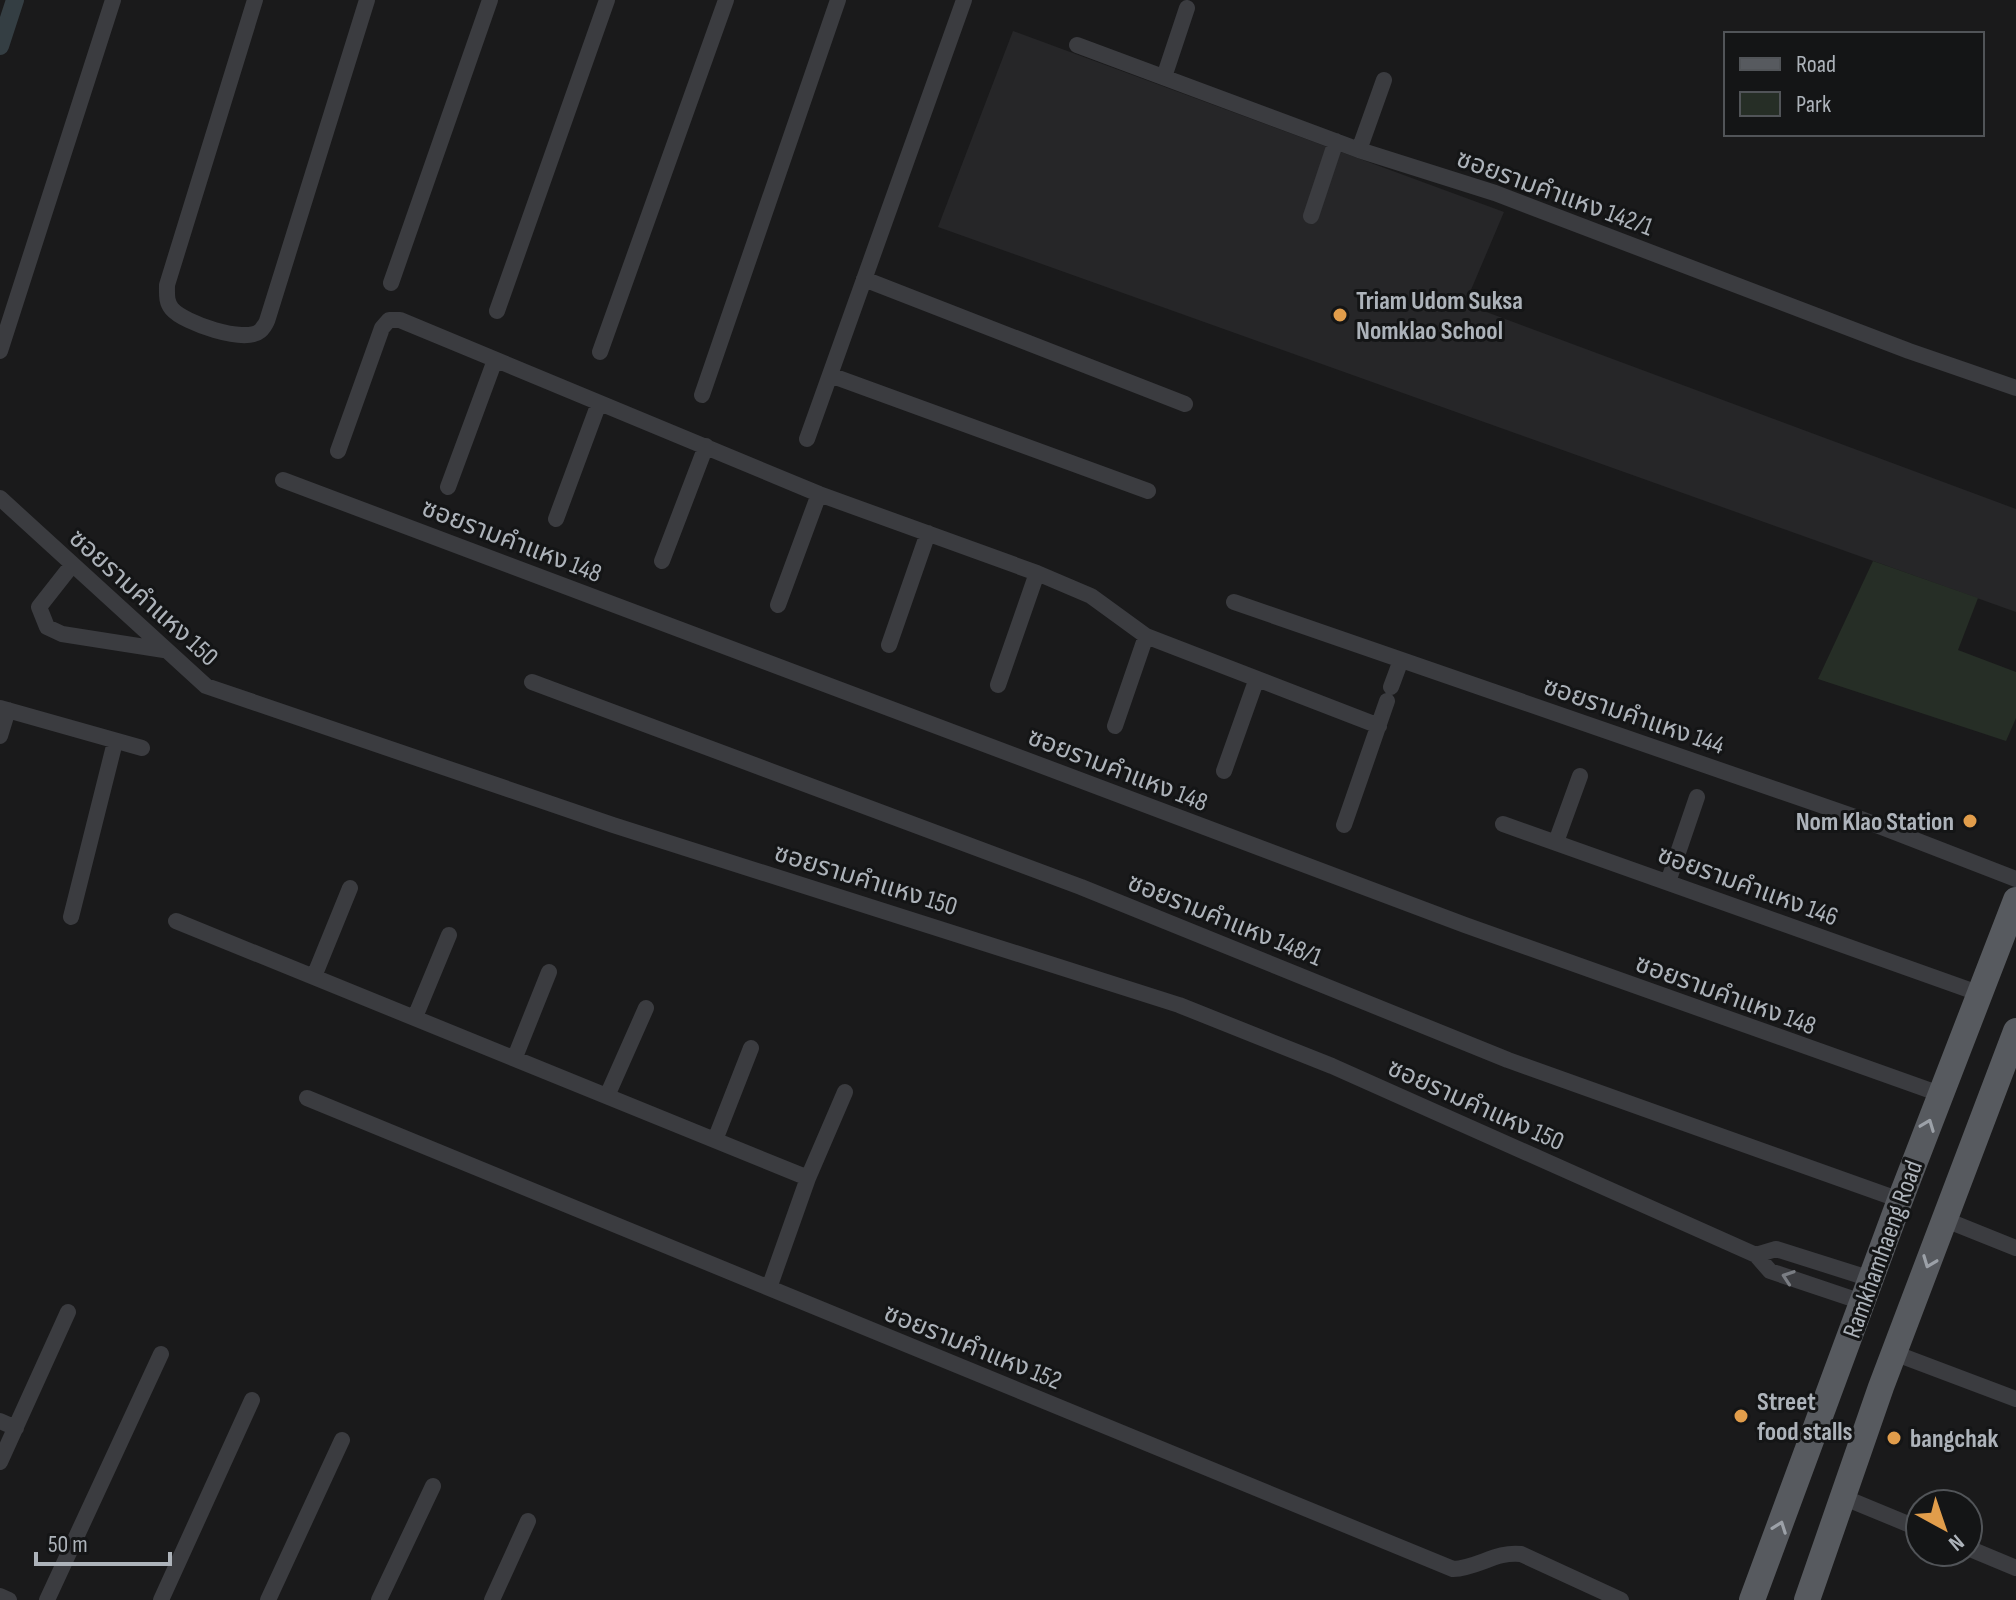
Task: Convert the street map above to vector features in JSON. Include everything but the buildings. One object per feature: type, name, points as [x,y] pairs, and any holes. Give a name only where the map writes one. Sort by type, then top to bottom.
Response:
[{"type":"main road","name":"Ramkhamhaeng Road","points":[[1752,1600],[1978,993],[2016,900]]},
{"type":"main road","name":"Ramkhamhaeng Road","points":[[1807,1600],[1894,1353],[2016,1031]]},
{"type":"street","points":[[0,351],[113,0]]},
{"type":"street","points":[[255,0],[167,285],[171,308],[197,323],[228,334],[251,335],[261,331],[267,321],[367,0]]},
{"type":"street","points":[[391,283],[490,0]]},
{"type":"street","points":[[497,311],[607,0]]},
{"type":"street","points":[[600,352],[726,0]]},
{"type":"street","points":[[702,395],[838,0]]},
{"type":"street","points":[[807,439],[964,0]]},
{"type":"street","points":[[1164,77],[1187,8]]},
{"type":"street","name":"ซอยรามคำแหง 142/1","points":[[1077,45],[1359,150],[1495,193],[1909,351],[2016,388]]},
{"type":"street","points":[[1359,150],[1384,80]]},
{"type":"street","points":[[1311,216],[1336,141]]},
{"type":"street","points":[[864,279],[1185,404]]},
{"type":"street","points":[[338,451],[382,328],[389,320],[400,320],[819,494],[1037,573],[1091,596],[1146,636],[1379,726]]},
{"type":"street","points":[[448,487],[495,360]]},
{"type":"street","points":[[830,375],[1148,491]]},
{"type":"street","points":[[556,519],[599,403]]},
{"type":"street","points":[[662,561],[706,446]]},
{"type":"street","name":"ซอยรามคำแหง 148","points":[[283,480],[1479,930],[1940,1094]]},
{"type":"street","points":[[778,605],[819,494]]},
{"type":"street","points":[[0,523],[6,504]]},
{"type":"street","name":"ซอยรามคำแหง 150","points":[[6,504],[206,686],[613,825],[1179,1005],[1332,1066],[1756,1255],[1770,1271],[1866,1291]]},
{"type":"street","points":[[889,645],[928,533]]},
{"type":"street","points":[[72,565],[39,607],[47,627],[62,634],[166,650]]},
{"type":"street","points":[[998,685],[1037,573]]},
{"type":"street","name":"ซอยรามคำแหง 144","points":[[1234,602],[1861,819],[2016,879]]},
{"type":"street","points":[[1115,726],[1146,636]]},
{"type":"street","points":[[1344,825],[1401,660]]},
{"type":"street","points":[[1224,771],[1256,681]]},
{"type":"street","name":"ซอยรามคำแหง 148/1","points":[[532,682],[1081,887],[1508,1060],[1900,1200]]},
{"type":"street","points":[[0,736],[4,709],[142,748]]},
{"type":"street","points":[[71,917],[115,742]]},
{"type":"street","points":[[1556,842],[1580,776]]},
{"type":"street","points":[[1668,882],[1697,797]]},
{"type":"street","name":"ซอยรามคำแหง 146","points":[[1503,824],[1978,993]]},
{"type":"street","points":[[315,974],[350,888]]},
{"type":"street","points":[[176,921],[315,974],[808,1178]]},
{"type":"street","points":[[415,1017],[449,935]]},
{"type":"street","points":[[515,1057],[549,972]]},
{"type":"street","points":[[607,1096],[646,1008]]},
{"type":"street","points":[[715,1140],[751,1048]]},
{"type":"street","points":[[769,1288],[808,1178],[845,1092]]},
{"type":"street","name":"ซอยรามคำแหง 152","points":[[307,1098],[1453,1569],[1504,1552],[1521,1554],[1621,1600]]},
{"type":"street","points":[[1946,1220],[2016,1248]]},
{"type":"street","name":"ซอยรามคำแหง 150","points":[[1756,1255],[1776,1249],[1866,1291]]},
{"type":"street","points":[[0,1462],[8,1425],[68,1312]]},
{"type":"street","points":[[1894,1353],[2016,1399]]},
{"type":"street","points":[[47,1600],[161,1354]]},
{"type":"street","points":[[161,1600],[252,1400]]},
{"type":"street","points":[[268,1600],[342,1440]]},
{"type":"street","points":[[379,1600],[433,1486]]},
{"type":"street","points":[[1845,1498],[1904,1522]]},
{"type":"street","points":[[492,1600],[528,1521]]},
{"type":"street","points":[[1984,1555],[2016,1568]]},
{"type":"street","points":[[0,1596],[9,1600]]},
{"type":"shaded area","name":"Triam Udom Suksa Nomklao School","points":[[1013,31],[1504,212],[1465,304],[2016,509],[2016,612],[938,227]]},
{"type":"green space","points":[[1873,561],[1978,598],[1958,650],[2016,672],[2016,718],[2006,741],[1818,679]]},
{"type":"waterway","points":[[0,46],[15,0]]},
{"type":"place","name":"Triam Udom Suksa Nomklao School","points":[[1340,315]]},
{"type":"place","name":"Nom Klao Station","points":[[1970,821]]},
{"type":"place","name":"Street food stalls","points":[[1741,1416]]},
{"type":"place","name":"bangchak","points":[[1894,1438]]}]
